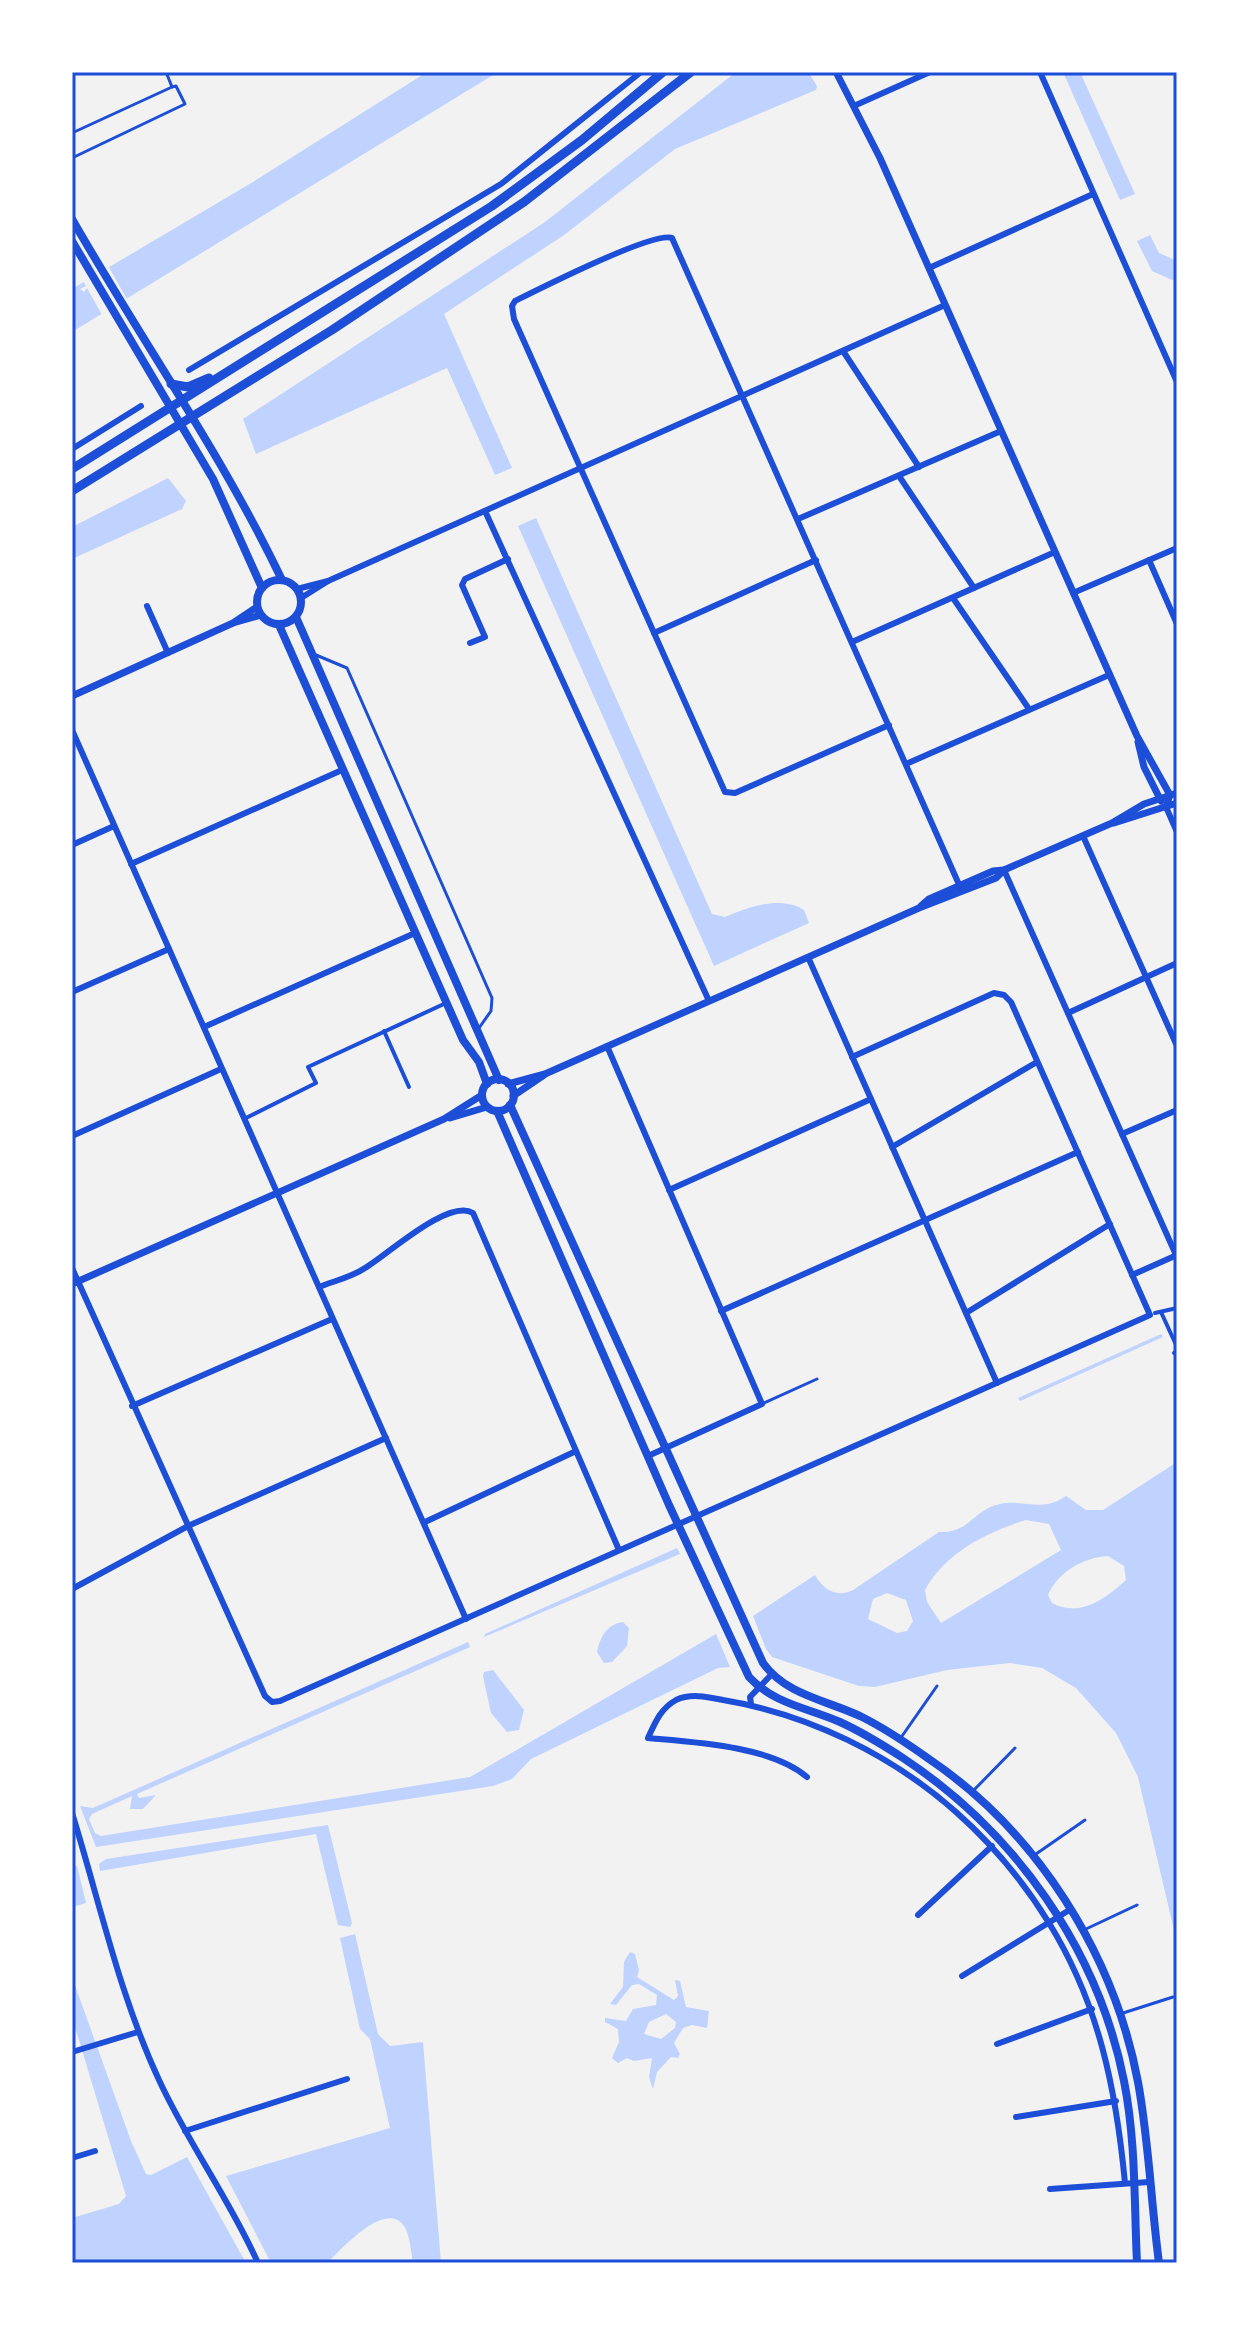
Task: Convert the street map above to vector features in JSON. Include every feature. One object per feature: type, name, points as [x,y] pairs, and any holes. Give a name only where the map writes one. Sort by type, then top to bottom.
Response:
[{"type":"highway","points":[[72,469],[542,171],[663,72]]},
{"type":"highway","points":[[72,491],[381,299],[524,202],[691,72]]},
{"type":"highway","points":[[171,384],[192,386],[238,366]]},
{"type":"main road","points":[[72,219],[170,408],[217,488],[262,588],[259,611],[279,625],[415,933],[487,1084]]},
{"type":"main road","points":[[72,241],[96,270]]},
{"type":"main road","points":[[117,307],[171,384],[244,503],[282,580],[299,593],[296,617],[479,1028],[487,1058],[504,1082],[696,1517],[756,1649],[771,1675],[796,1692],[845,1711],[900,1739],[972,1792],[1033,1856],[1071,1909],[1120,2014],[1142,2107],[1159,2263]]},
{"type":"main road","points":[[262,588],[282,580]]},
{"type":"main road","points":[[279,625],[296,617]]},
{"type":"main road","points":[[487,1084],[504,1082]]},
{"type":"main road","points":[[487,1084],[482,1095],[487,1107],[497,1111],[740,1662],[759,1688],[770,1696],[840,1722],[904,1758],[972,1811],[1031,1876],[1058,1917],[1087,1970],[1113,2039],[1126,2097],[1135,2182],[1137,2263]]},
{"type":"main road","points":[[497,1111],[512,1100]]},
{"type":"street","points":[[189,370],[482,196],[552,146],[641,72]]},
{"type":"street","points":[[836,72],[856,105],[1137,736],[1174,794]]},
{"type":"street","points":[[856,105],[930,72]]},
{"type":"street","points":[[1040,72],[1177,382]]},
{"type":"street","points":[[929,268],[1093,194]]},
{"type":"street","points":[[889,725],[735,793],[725,792],[514,319],[512,306],[520,298],[667,236],[676,243],[889,725],[961,889]]},
{"type":"street","points":[[299,593],[945,305]]},
{"type":"street","points":[[843,351],[919,467]]},
{"type":"street","points":[[72,449],[141,406]]},
{"type":"street","points":[[798,519],[1001,431]]},
{"type":"street","points":[[899,476],[974,588]]},
{"type":"street","points":[[485,511],[620,813],[709,1001]]},
{"type":"street","points":[[1073,593],[1177,548]]},
{"type":"street","points":[[852,642],[1055,552]]},
{"type":"street","points":[[470,643],[485,637],[462,585],[465,579],[508,559]]},
{"type":"street","points":[[654,633],[816,560]]},
{"type":"street","points":[[1149,560],[1177,624]]},
{"type":"street","points":[[953,598],[1029,709]]},
{"type":"street","points":[[147,606],[168,653]]},
{"type":"street","points":[[72,696],[259,611]]},
{"type":"street","points":[[906,764],[1109,675]]},
{"type":"street","points":[[72,730],[466,1619]]},
{"type":"street","points":[[1137,736],[1144,767],[1177,832]]},
{"type":"street","points":[[131,864],[342,770]]},
{"type":"street","points":[[1112,823],[1132,809],[1174,794]]},
{"type":"street","points":[[1166,807],[1174,794]]},
{"type":"street","points":[[504,1082],[545,1074],[919,908],[929,899],[961,889],[993,871],[1004,870],[1112,823],[1177,803]]},
{"type":"street","points":[[72,845],[114,826]]},
{"type":"street","points":[[1083,836],[1177,1046]]},
{"type":"street","points":[[1004,870],[1176,1255],[1132,1275]]},
{"type":"street","points":[[204,1027],[415,933]]},
{"type":"street","points":[[72,992],[169,949]]},
{"type":"street","points":[[808,957],[997,1383]]},
{"type":"street","points":[[1068,1013],[1177,963]]},
{"type":"street","points":[[72,1268],[75,1283],[265,1696],[272,1702],[1150,1315],[1011,1002],[1004,995],[994,993],[852,1057]]},
{"type":"street","points":[[244,1119],[316,1083],[308,1067],[447,1003]]},
{"type":"street","points":[[384,1031],[409,1087]]},
{"type":"street","points":[[607,1046],[762,1404],[648,1456]]},
{"type":"street","points":[[892,1147],[1037,1062]]},
{"type":"street","points":[[72,1136],[221,1069]]},
{"type":"street","points":[[512,1100],[545,1074]]},
{"type":"street","points":[[75,1283],[444,1119],[482,1095]]},
{"type":"street","points":[[669,1190],[871,1099]]},
{"type":"street","points":[[444,1119],[487,1107]]},
{"type":"street","points":[[1122,1134],[1177,1110]]},
{"type":"street","points":[[721,1311],[1078,1152]]},
{"type":"street","points":[[319,1287],[363,1270],[411,1233],[459,1211],[473,1213],[619,1550]]},
{"type":"street","points":[[966,1313],[1110,1224]]},
{"type":"street","points":[[1176,1351],[1158,1312],[1177,1308]]},
{"type":"street","points":[[132,1406],[332,1319]]},
{"type":"street","points":[[72,1579],[74,1588],[188,1526],[386,1438]]},
{"type":"street","points":[[425,1522],[574,1452]]},
{"type":"street","points":[[751,1704],[750,1697],[771,1675]]},
{"type":"street","points":[[807,1777],[797,1768],[744,1751],[648,1738],[658,1714],[683,1698],[696,1695],[751,1704],[836,1734],[918,1781],[992,1846],[1049,1922],[1092,2009],[1116,2101],[1125,2183]]},
{"type":"street","points":[[836,1734],[845,1711]]},
{"type":"street","points":[[72,1813],[111,1956],[138,2032],[185,2131],[258,2263]]},
{"type":"street","points":[[918,1915],[992,1846]]},
{"type":"street","points":[[962,1976],[1071,1909]]},
{"type":"street","points":[[997,2044],[1092,2009]]},
{"type":"street","points":[[72,2052],[138,2032]]},
{"type":"street","points":[[185,2131],[347,2079]]},
{"type":"street","points":[[1016,2117],[1116,2101]]},
{"type":"street","points":[[72,2158],[95,2151]]},
{"type":"street","points":[[1050,2189],[1149,2182]]},
{"type":"lane","points":[[166,72],[172,87]]},
{"type":"lane","points":[[72,133],[172,87],[176,86],[185,104],[72,158]]},
{"type":"lane","points":[[312,652],[347,668],[492,998],[491,1011],[479,1028]]},
{"type":"lane","points":[[762,1404],[817,1379]]},
{"type":"lane","points":[[900,1739],[937,1686]]},
{"type":"lane","points":[[972,1792],[1015,1748]]},
{"type":"lane","points":[[1033,1856],[1085,1820]]},
{"type":"lane","points":[[1082,1930],[1137,1905]]},
{"type":"lane","points":[[1120,2014],[1173,1997]]},
{"type":"water","points":[[427,72],[498,72],[72,332],[72,289],[253,182]]},
{"type":"water","points":[[736,72],[808,72],[817,86],[816,90],[675,149],[564,235],[444,314],[512,468],[495,475],[447,368],[256,454],[243,419],[545,222]]},
{"type":"water","points":[[1063,72],[1080,72],[1135,194],[1120,200]]},
{"type":"water","points":[[1150,235],[1159,253],[1177,261],[1177,282],[1152,271],[1137,241]]},
{"type":"water","points":[[168,478],[186,501],[182,509],[72,559],[72,527]]},
{"type":"water","points":[[536,518],[712,914],[725,917],[754,906],[785,903],[804,910],[809,923],[714,966],[518,526]]},
{"type":"water","points":[[1161,1334],[1163,1337],[1020,1401],[1018,1398]]},
{"type":"water","points":[[1177,1462],[1177,1943],[1138,1777],[1116,1733],[1076,1688],[1042,1668],[1010,1663],[947,1670],[875,1687],[859,1686],[772,1657],[753,1616],[815,1575],[822,1585],[836,1593],[853,1590],[939,1532],[958,1529],[991,1506],[1049,1504],[1066,1496],[1086,1510],[1103,1510]],"holes":[[[1026,1520],[1049,1524],[1061,1550],[941,1623],[927,1602],[925,1590],[933,1577],[968,1546]],[[1108,1556],[1124,1566],[1126,1580],[1092,1604],[1072,1608],[1052,1603],[1048,1595],[1058,1579],[1080,1563]],[[887,1593],[906,1600],[913,1621],[907,1631],[897,1633],[868,1619],[873,1599]]]},
{"type":"water","points":[[677,1548],[680,1554],[484,1637],[485,1634]]},
{"type":"water","points":[[623,1622],[629,1628],[627,1646],[612,1662],[604,1663],[597,1652],[600,1641],[609,1628]]},
{"type":"water","points":[[716,1634],[730,1667],[718,1668],[531,1759],[512,1779],[493,1786],[96,1847],[80,1806],[93,1808],[468,1642],[470,1647],[137,1794],[139,1798],[156,1795],[143,1809],[130,1809],[132,1796],[92,1814],[89,1819],[95,1833],[101,1836],[470,1777]]},
{"type":"water","points":[[493,1670],[524,1710],[519,1730],[507,1732],[491,1713],[483,1676],[484,1672]]},
{"type":"water","points":[[328,1825],[352,1923],[350,1927],[338,1925],[316,1834],[100,1871],[99,1864],[106,1859]]},
{"type":"water","points":[[77,1866],[86,1903],[72,1907],[72,1867]]},
{"type":"water","points":[[355,1934],[378,2034],[390,2046],[423,2042],[441,2263],[413,2263],[404,2226],[396,2219],[386,2219],[375,2222],[353,2238],[327,2263],[271,2263],[226,2176],[390,2128],[370,2039],[360,2029],[340,1938]]},
{"type":"water","points":[[630,1952],[635,1954],[639,1970],[637,1977],[674,2000],[678,1996],[675,1980],[680,1981],[686,2007],[709,2011],[707,2028],[692,2025],[683,2028],[674,2043],[680,2054],[678,2058],[671,2057],[657,2072],[653,2089],[649,2077],[652,2058],[634,2061],[627,2058],[618,2063],[612,2058],[619,2042],[618,2029],[605,2022],[605,2018],[626,2021],[633,2009],[656,2005],[657,1995],[639,1984],[632,1985],[616,2005],[610,2004],[623,1987],[624,1962]],"holes":[[[666,2014],[676,2022],[675,2028],[661,2039],[644,2034],[649,2022]]]},
{"type":"water","points":[[72,1977],[131,2141],[146,2174],[151,2175],[187,2157],[246,2263],[72,2263],[72,2218],[119,2204],[126,2196],[72,2017]]},
{"type":"pier","points":[[107,264],[128,301],[102,315],[87,288],[84,292],[80,289],[86,286],[82,279]]}]
